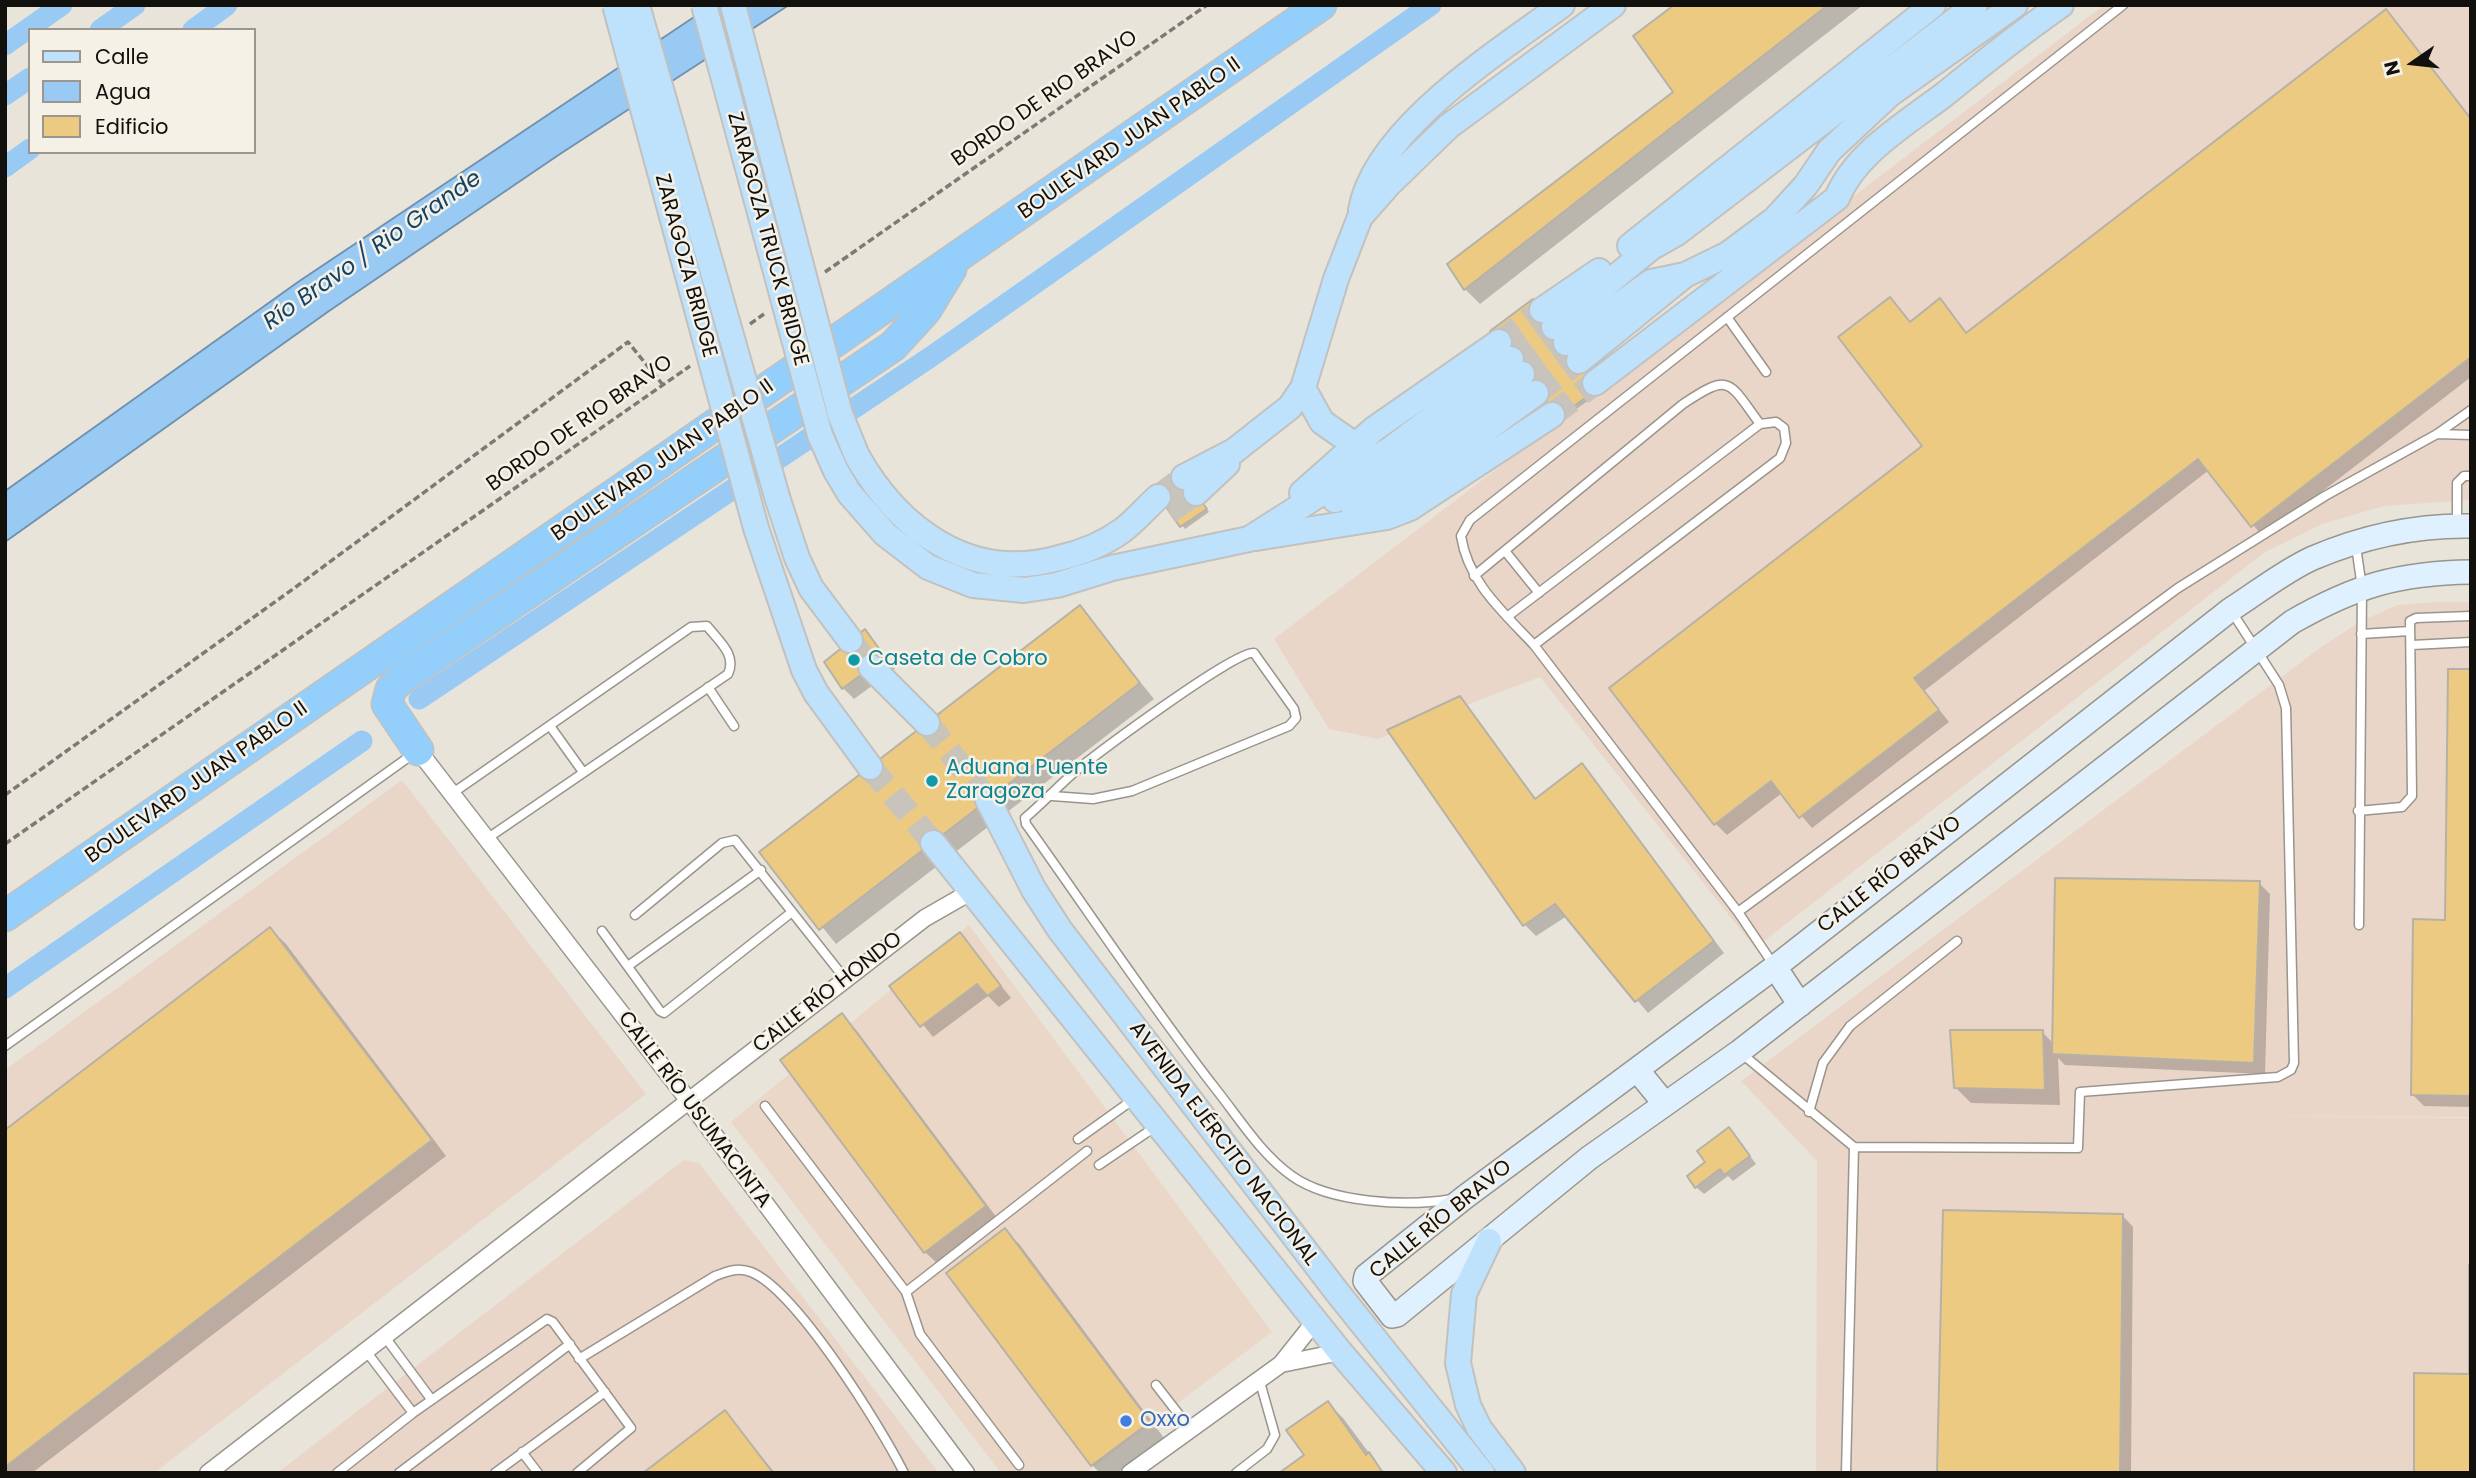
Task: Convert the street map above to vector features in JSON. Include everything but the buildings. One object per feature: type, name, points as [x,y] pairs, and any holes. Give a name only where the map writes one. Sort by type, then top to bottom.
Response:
[{"type":"highway","name":"BOULEVARD JUAN PABLO II","points":[[5,916],[1321,5]]},
{"type":"highway","points":[[418,750],[387,704],[391,689],[402,678],[893,346],[926,310],[957,258]]},
{"type":"main road","name":"ZARAGOZA BRIDGE","points":[[615,5],[756,528],[804,670],[816,693],[870,767]]},
{"type":"main road","points":[[637,5],[778,500],[797,558],[811,588],[850,640]]},
{"type":"main road","points":[[648,5],[653,29],[648,45]]},
{"type":"main road","name":"ZARAGOZA TRUCK BRIDGE","points":[[704,5],[820,435],[836,471],[865,513],[900,547],[928,567],[973,585],[1024,590],[1057,585],[1112,568],[1249,539]]},
{"type":"main road","name":"ZARAGOZA TRUCK BRIDGE","points":[[733,5],[841,414],[856,456],[874,486],[912,527],[954,553],[999,565],[1047,562],[1091,547],[1164,504]]},
{"type":"main road","points":[[1190,485],[1290,407],[1303,388],[1336,279],[1360,216],[1364,191],[1373,173],[1399,138],[1419,117],[1504,47],[1562,5]]},
{"type":"main road","points":[[1360,216],[1449,126],[1613,5]]},
{"type":"main road","points":[[1560,335],[1581,284],[1933,5]]},
{"type":"main road","points":[[1560,335],[1661,242],[1677,233],[1975,5]]},
{"type":"main road","points":[[1560,335],[1728,254],[1775,219],[1806,185],[1829,151],[1891,93],[2015,5]]},
{"type":"main road","points":[[1595,383],[1837,198],[1844,182],[1856,166],[1996,51],[2061,5]]},
{"type":"main road","points":[[1651,282],[1661,242]]},
{"type":"main road","points":[[1560,335],[1651,282],[1685,275]]},
{"type":"main road","points":[[1249,539],[1355,445],[1517,367]]},
{"type":"main road","points":[[1249,539],[1517,367]]},
{"type":"main road","points":[[1249,539],[1382,501],[1404,489],[1517,367]]},
{"type":"main road","points":[[1303,388],[1322,422],[1355,445]]},
{"type":"main road","points":[[1249,539],[1387,517],[1410,508],[1552,415]]},
{"type":"main road","points":[[871,667],[927,723]]},
{"type":"main road","name":"AVENIDA EJÉRCITO NACIONAL","points":[[988,800],[1016,858],[1060,930],[1337,1292],[1482,1473]]},
{"type":"main road","name":"AVENIDA EJÉRCITO NACIONAL","points":[[933,843],[1340,1352],[1444,1473]]},
{"type":"main road","points":[[1489,1241],[1464,1294],[1458,1363],[1468,1405],[1479,1428],[1513,1473]]},
{"type":"main road","points":[[1316,1320],[1325,1318],[1335,1322],[1432,1437],[1472,1473]]},
{"type":"street","name":"CALLE RÍO BRAVO","points":[[2464,526],[2402,531],[2311,559],[2230,610],[1775,967],[1465,1197],[1366,1276],[1365,1280],[1392,1316],[1397,1315],[1589,1158],[1739,1052],[2292,622],[2362,588],[2420,573],[2471,572]]},
{"type":"street","name":"CALLE RÍO USUMACINTA","points":[[418,750],[688,1101],[966,1473]]},
{"type":"street","name":"CALLE RÍO HONDO","points":[[208,1473],[925,918],[972,891]]},
{"type":"street","points":[[1775,967],[1800,1005]]},
{"type":"street","points":[[1638,1070],[1665,1104]]},
{"type":"street","points":[[1133,1472],[1281,1364],[1316,1320]]},
{"type":"street","points":[[1281,1364],[1340,1352]]},
{"type":"lane","points":[[1775,967],[1738,912],[1534,645],[1474,576],[1461,536],[1470,520],[2123,5]]},
{"type":"lane","points":[[1727,317],[1766,372]]},
{"type":"lane","points":[[1474,576],[1683,404],[1712,384],[1723,383],[1734,388],[1760,424]]},
{"type":"lane","points":[[1738,912],[2178,588],[2325,496],[2437,433],[2471,410]]},
{"type":"lane","points":[[1507,617],[1760,424],[1776,422],[1784,428],[1785,451],[1780,458],[1534,645]]},
{"type":"lane","points":[[2437,433],[2471,435]]},
{"type":"lane","points":[[2464,526],[2457,483],[2464,476],[2471,476]]},
{"type":"lane","points":[[2356,543],[2362,588],[2359,925]]},
{"type":"lane","points":[[1505,551],[1539,593]]},
{"type":"lane","points":[[1739,1052],[1854,1147],[2078,1148],[2080,1092],[2278,1077],[2291,1070],[2294,1063],[2292,881],[2286,708],[2279,685],[2230,610]]},
{"type":"lane","points":[[2358,811],[2402,807],[2412,796],[2410,621],[2416,618],[2471,616]]},
{"type":"lane","points":[[450,795],[699,624],[707,626],[730,656],[732,665],[728,674],[485,840]]},
{"type":"lane","points":[[2361,634],[2410,631]]},
{"type":"lane","points":[[2412,645],[2471,642]]},
{"type":"lane","points":[[1052,796],[1093,799],[1132,791],[1294,723],[1296,714],[1254,653],[1245,653],[1074,772],[1052,796],[1025,818],[1026,824],[1193,1059],[1267,1154],[1294,1177],[1356,1199],[1422,1204],[1465,1197]]},
{"type":"lane","points":[[708,687],[734,726]]},
{"type":"lane","points":[[550,726],[583,772]]},
{"type":"lane","points":[[5,1045],[418,750]]},
{"type":"lane","points":[[635,915],[725,841],[735,840],[846,980]]},
{"type":"lane","points":[[628,966],[761,870]]},
{"type":"lane","points":[[602,931],[660,1011],[667,1013],[792,912]]},
{"type":"lane","points":[[1809,1112],[1823,1063],[1850,1026],[1956,942]]},
{"type":"lane","points":[[1078,1139],[1137,1097]]},
{"type":"lane","points":[[765,1106],[906,1292],[920,1334],[1019,1465]]},
{"type":"lane","points":[[1099,1164],[1157,1125]]},
{"type":"lane","points":[[1846,1473],[1854,1147]]},
{"type":"lane","points":[[906,1292],[1087,1151]]},
{"type":"lane","points":[[579,1359],[715,1276],[730,1270],[752,1272],[773,1285],[821,1344],[877,1420],[904,1473]]},
{"type":"lane","points":[[337,1473],[431,1399],[544,1320],[553,1322],[632,1431],[577,1473]]},
{"type":"lane","points":[[385,1336],[431,1399]]},
{"type":"lane","points":[[399,1473],[570,1344]]},
{"type":"lane","points":[[366,1352],[413,1413]]},
{"type":"lane","points":[[1236,1473],[1267,1449],[1275,1435],[1260,1381]]},
{"type":"lane","points":[[1156,1385],[1191,1430]]},
{"type":"lane","points":[[495,1473],[605,1392]]},
{"type":"lane","points":[[522,1452],[538,1473]]},
{"type":"path","name":"BORDO DE RIO BRAVO","points":[[822,274],[1207,5]]},
{"type":"path","points":[[742,330],[765,314]]},
{"type":"path","points":[[5,795],[293,589],[628,342],[663,385]]},
{"type":"path","name":"BORDO DE RIO BRAVO","points":[[5,844],[697,361]]},
{"type":"shaded area","points":[[2104,5],[2471,5],[2471,500],[2384,506],[2322,524],[2265,552],[1755,948],[1540,677],[1378,739],[1329,729],[1274,639]]},
{"type":"shaded area","points":[[2471,602],[2471,1117],[2211,1116],[2471,1118],[2471,1473],[1816,1473],[1817,1161],[1741,1081],[2320,648],[2361,621],[2398,605]]},
{"type":"shaded area","points":[[402,780],[646,1094],[154,1473],[5,1473],[5,1070]]},
{"type":"shaded area","points":[[969,925],[1272,1332],[1085,1473],[1001,1473],[731,1122]]},
{"type":"shaded area","points":[[684,1160],[699,1163],[939,1473],[277,1473]]},
{"type":"water","name":"Río Bravo / Rio Grande","points":[[712,5],[789,5],[560,154],[329,311],[5,542],[5,491],[298,282]]},
{"type":"waterway","points":[[29,28],[62,5]]},
{"type":"waterway","points":[[103,28],[135,5]]},
{"type":"waterway","points":[[196,28],[227,5]]},
{"type":"waterway","points":[[419,699],[932,356],[1431,5]]},
{"type":"waterway","points":[[5,45],[28,29]]},
{"type":"waterway","points":[[5,95],[28,79]]},
{"type":"waterway","points":[[5,167],[28,150]]},
{"type":"waterway","points":[[5,988],[362,741]]},
{"type":"tunnel","points":[[1499,342],[1542,310]]},
{"type":"tunnel","points":[[1511,359],[1554,327]]},
{"type":"tunnel","points":[[1522,374],[1566,343]]},
{"type":"tunnel","points":[[1536,393],[1579,361]]},
{"type":"tunnel","points":[[1552,415],[1595,383]]},
{"type":"tunnel","points":[[1158,497],[1184,477]]},
{"type":"tunnel","points":[[1169,512],[1196,493]]},
{"type":"tunnel","points":[[850,640],[871,667]]},
{"type":"tunnel","points":[[927,723],[988,800]]},
{"type":"tunnel","points":[[870,767],[933,843]]},
{"type":"place","name":"Caseta de Cobro","points":[[854,660]]},
{"type":"place","name":"Aduana Puente Zaragoza","points":[[932,781]]},
{"type":"place","name":"Oxxo","points":[[1126,1421]]}]
